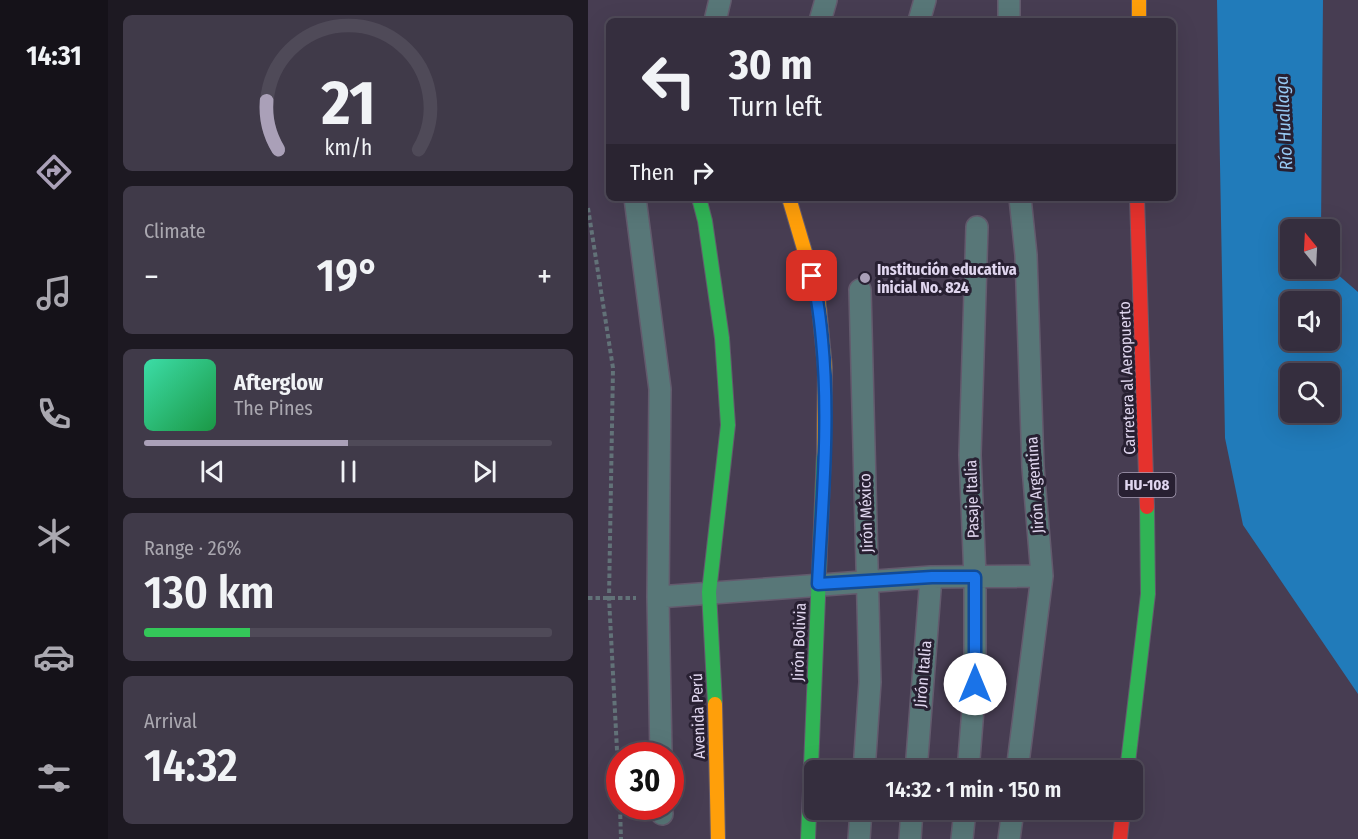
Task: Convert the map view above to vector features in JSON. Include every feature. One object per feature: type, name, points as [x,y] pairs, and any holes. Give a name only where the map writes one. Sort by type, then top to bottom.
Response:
[{"type":"street","points":[[717,18],[720,0]]},
{"type":"street","points":[[821,18],[826,0]]},
{"type":"street","points":[[919,18],[925,0]]},
{"type":"street","points":[[1009,0],[1009,18]]},
{"type":"street","points":[[1139,0],[1139,18]]},
{"type":"street","points":[[635,201],[660,389],[658,597],[661,742]]},
{"type":"street","name":"Avenida Perú","points":[[700,201],[705,221],[722,338],[728,425],[709,592],[718,839]]},
{"type":"street","name":"Jirón Bolivia","points":[[790,201],[818,296],[825,368],[825,440],[808,839]]},
{"type":"street","name":"Jirón Argentina","points":[[1018,760],[1042,576],[1033,467],[1026,255],[1020,201]]},
{"type":"street","name":"Carretera al Aeropuerto","points":[[1128,760],[1148,594],[1146,442],[1137,201]]},
{"type":"street","name":"Pasaje Italia","points":[[969,760],[975,684],[975,577],[970,455],[977,227]]},
{"type":"street","name":"Jirón México","points":[[860,290],[870,682],[865,760]]},
{"type":"street","points":[[658,597],[932,577],[1042,576]]},
{"type":"street","name":"Jirón Italia","points":[[916,760],[932,577]]},
{"type":"street","points":[[859,839],[860,820]]},
{"type":"street","points":[[910,839],[911,820]]},
{"type":"street","points":[[962,839],[964,820]]},
{"type":"street","points":[[1009,839],[1011,820]]},
{"type":"street","points":[[1120,839],[1122,820]]},
{"type":"path","points":[[588,208],[613,369],[609,598],[617,742]]},
{"type":"path","points":[[588,598],[658,597]]},
{"type":"path","points":[[620,820],[621,839]]},
{"type":"water","name":"Río Huallaga","points":[[1217,0],[1323,0],[1321,219],[1280,219],[1280,279],[1340,279],[1340,276],[1358,292],[1358,694],[1243,525],[1225,438]]},
{"type":"traffic: fast","points":[[700,201],[705,221],[722,338],[728,425],[709,592],[715,704]]},
{"type":"traffic: fast","points":[[808,839],[824,453]]},
{"type":"traffic: fast","points":[[1128,760],[1148,594],[1147,507]]},
{"type":"traffic: slow","points":[[1139,0],[1139,18]]},
{"type":"traffic: slow","points":[[790,201],[818,296],[825,368],[824,453]]},
{"type":"traffic: slow","points":[[715,704],[718,839]]},
{"type":"traffic: jam","points":[[1137,201],[1147,507]]},
{"type":"traffic: jam","points":[[1120,839],[1122,820]]},
{"type":"place","name":"Institución educativa inicial No. 824","points":[[865,278]]},
{"type":"route","points":[[812,276],[818,296],[825,368],[825,440],[818,584],[932,577],[975,577],[975,684]]}]
